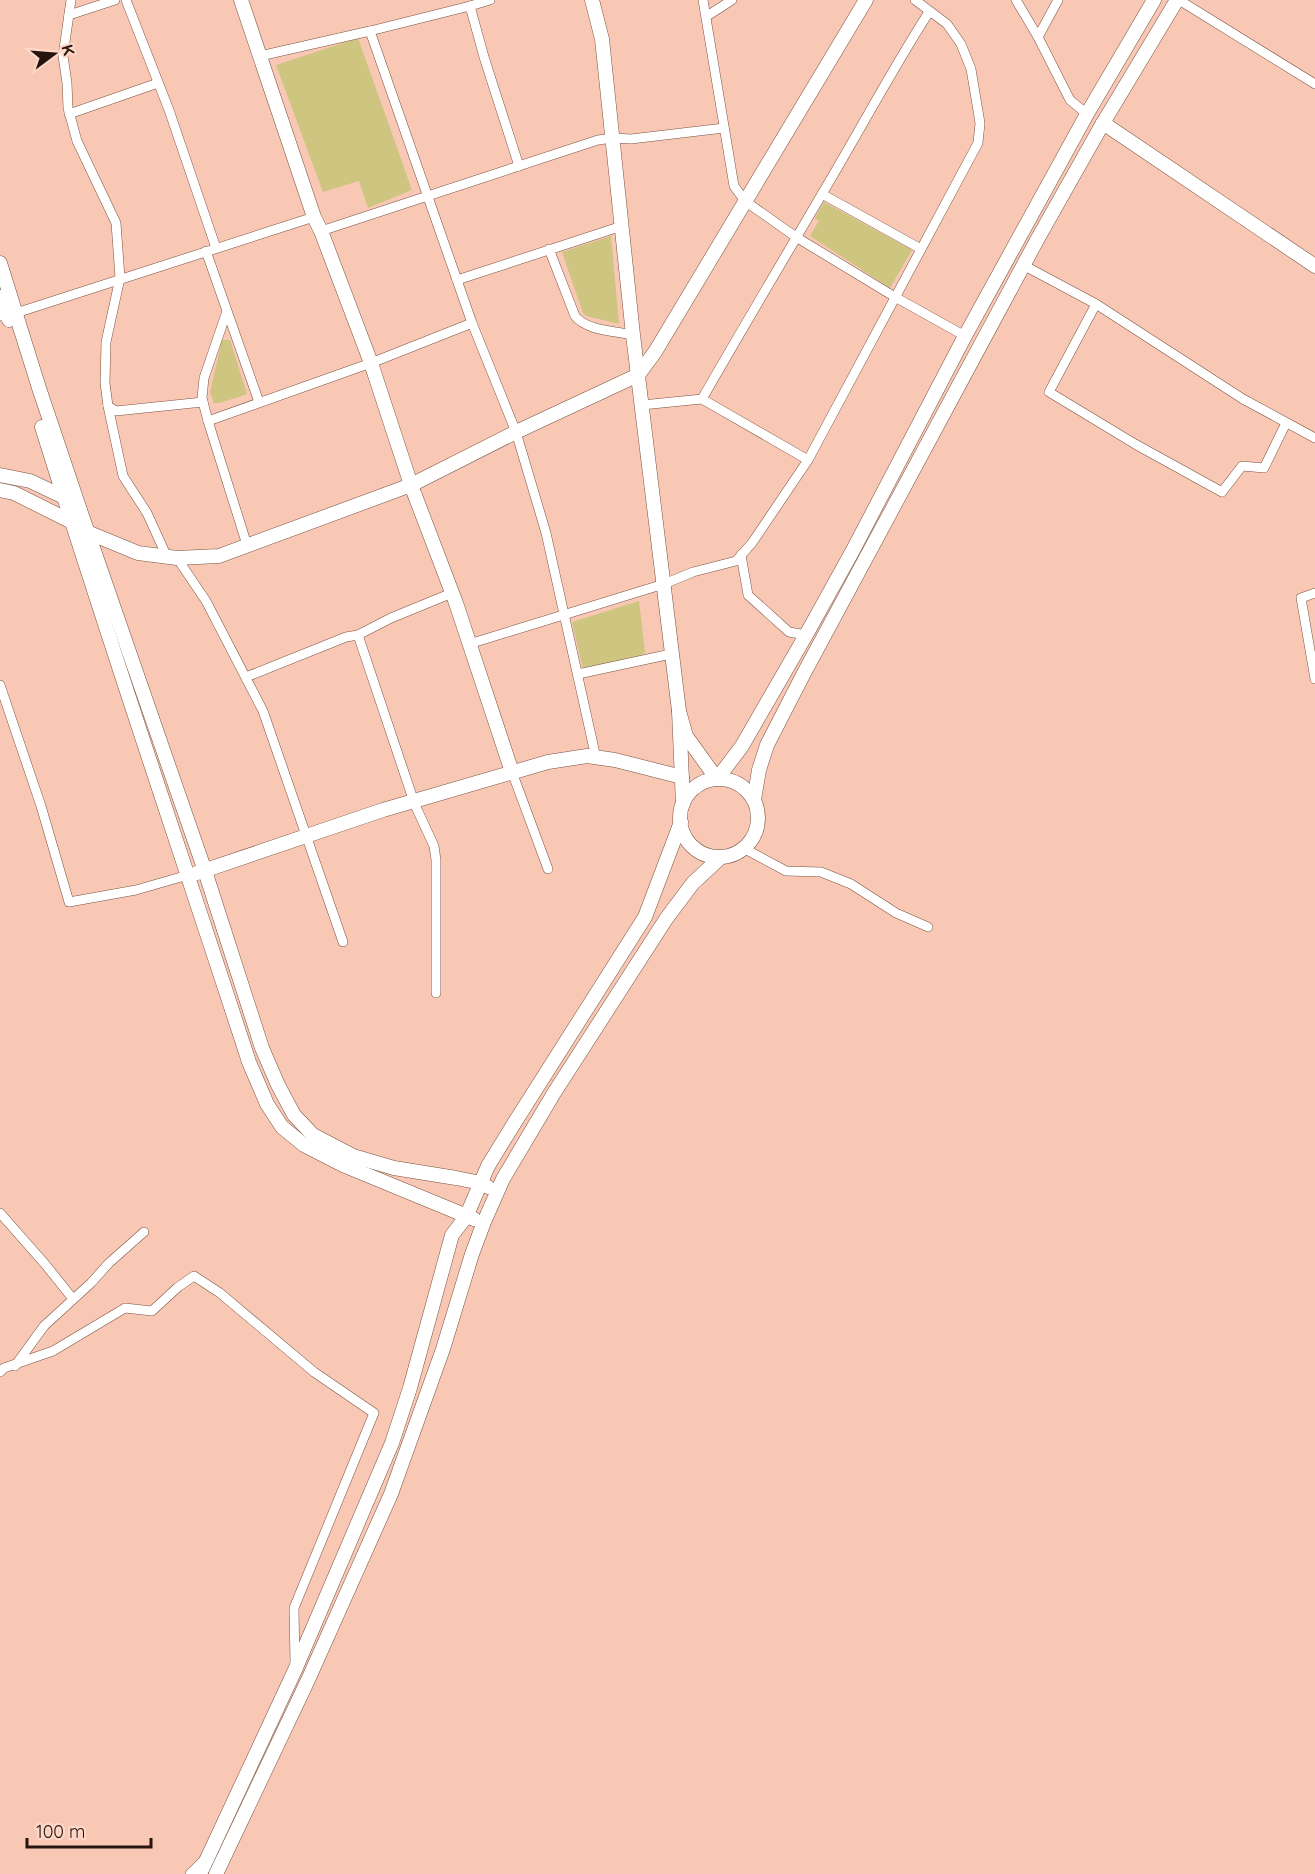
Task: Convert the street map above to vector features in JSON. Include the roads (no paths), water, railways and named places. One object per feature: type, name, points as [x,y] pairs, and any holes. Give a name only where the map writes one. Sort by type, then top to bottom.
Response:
[{"type":"main road","points":[[241,0],[314,217],[371,363],[411,485],[452,593],[512,772]]},
{"type":"main road","points":[[592,0],[602,39],[633,335],[679,711],[683,804]]},
{"type":"main road","points":[[0,490],[14,493],[87,532],[138,553],[172,557],[219,556],[411,485],[516,432],[638,375],[655,352],[866,0]]},
{"type":"main road","points":[[717,779],[742,746],[806,635],[965,336],[1087,114],[1154,0]]},
{"type":"main road","points":[[754,800],[759,770],[767,745],[803,675],[1023,265],[1103,123],[1178,0]]},
{"type":"main road","points":[[1103,123],[1315,266]]},
{"type":"main road","points":[[0,263],[8,314],[63,495],[249,1062],[267,1104],[282,1127],[304,1145],[343,1165],[466,1217],[484,1222]]},
{"type":"main road","points":[[0,297],[39,388],[205,871],[262,1047],[294,1115],[313,1135],[353,1156],[394,1168],[480,1183],[498,1191]]},
{"type":"main road","points":[[0,475],[30,481],[63,495],[79,509]]},
{"type":"main road","points":[[679,711],[686,736],[717,779]]},
{"type":"main road","points":[[188,876],[414,801],[548,762],[587,756],[615,760],[682,777]]},
{"type":"main road","points":[[717,779],[735,782],[746,789],[754,800],[759,812],[754,838],[745,849],[734,855],[720,858],[707,856],[695,849],[681,829],[680,816],[683,804],[689,793],[699,784],[717,779]]},
{"type":"main road","points":[[200,1874],[295,1670],[392,1443],[413,1378],[452,1235],[466,1217],[488,1166],[645,917],[681,822]]},
{"type":"main road","points":[[216,1874],[308,1680],[391,1494],[443,1349],[467,1269],[503,1179],[554,1093],[666,919],[693,883],[720,858]]},
{"type":"street","points":[[71,0],[63,56],[69,114],[77,141],[116,223],[120,278],[106,342],[105,383],[123,476],[172,557],[206,601],[263,711],[343,942]]},
{"type":"street","points":[[69,15],[115,0]]},
{"type":"street","points":[[126,0],[158,83],[211,249],[227,311],[259,402]]},
{"type":"street","points":[[260,56],[490,0]]},
{"type":"street","points":[[703,0],[734,186],[745,201],[796,237],[965,336]]},
{"type":"street","points":[[707,16],[732,0]]},
{"type":"street","points":[[469,644],[664,584],[693,572],[736,561],[752,543],[808,460],[978,143],[980,123],[971,69],[962,44],[947,24],[915,0]]},
{"type":"street","points":[[1016,0],[1070,100],[1087,114]]},
{"type":"street","points":[[1038,37],[1058,0]]},
{"type":"street","points":[[1178,0],[1315,84]]},
{"type":"street","points":[[470,6],[519,166]]},
{"type":"street","points":[[702,399],[900,57],[929,12]]},
{"type":"street","points":[[370,31],[472,323],[516,432],[546,533],[596,758]]},
{"type":"street","points":[[69,114],[158,83]]},
{"type":"street","points":[[321,231],[598,140],[631,139],[724,128]]},
{"type":"street","points":[[822,194],[921,249]]},
{"type":"street","points":[[8,314],[314,217]]},
{"type":"street","points":[[458,280],[622,226]]},
{"type":"street","points":[[549,249],[575,316],[581,323],[594,328],[633,335]]},
{"type":"street","points":[[1023,265],[1096,304],[1243,399],[1315,438]]},
{"type":"street","points":[[1096,304],[1049,392],[1135,444],[1222,492],[1242,466],[1264,468],[1286,423]]},
{"type":"street","points":[[227,311],[204,378],[203,402],[247,545]]},
{"type":"street","points":[[208,421],[371,363],[472,323]]},
{"type":"street","points":[[642,405],[702,399],[808,460]]},
{"type":"street","points":[[108,406],[116,411],[203,402]]},
{"type":"street","points":[[741,555],[748,595],[789,632],[806,635]]},
{"type":"street","points":[[246,677],[346,637],[358,635],[391,618],[452,593]]},
{"type":"street","points":[[1315,593],[1301,598],[1315,679]]},
{"type":"street","points":[[358,635],[414,801],[434,846],[436,860],[436,993]]},
{"type":"street","points":[[578,674],[671,654]]},
{"type":"street","points":[[0,685],[69,902],[136,890],[188,876]]},
{"type":"street","points":[[512,772],[548,869]]},
{"type":"street","points":[[745,849],[786,871],[821,872],[851,884],[896,913],[928,927]]},
{"type":"street","points":[[0,1213],[73,1299]]},
{"type":"street","points":[[15,1366],[44,1326],[144,1232]]},
{"type":"street","points":[[0,1372],[4,1368],[53,1351],[125,1308],[152,1311],[194,1276],[220,1293],[314,1372],[374,1413],[294,1608],[295,1670]]},
{"type":"street","points":[[190,1874],[208,1856]]}]
